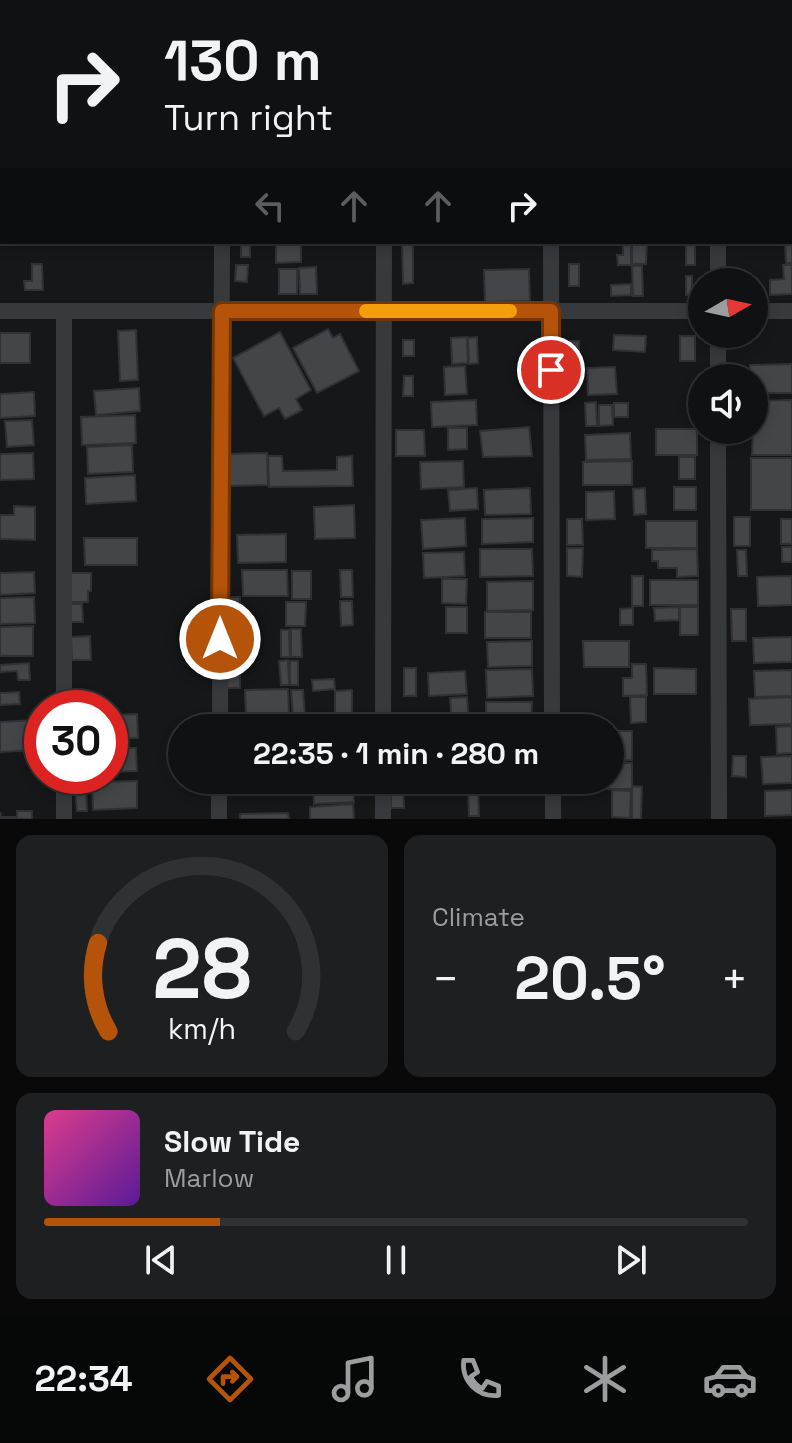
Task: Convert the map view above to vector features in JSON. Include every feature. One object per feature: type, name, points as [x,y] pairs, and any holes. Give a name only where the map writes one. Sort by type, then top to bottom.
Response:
[{"type":"street","points":[[220,714],[222,244]]},
{"type":"street","points":[[383,714],[384,244]]},
{"type":"street","points":[[551,244],[552,714]]},
{"type":"street","points":[[718,244],[718,268]]},
{"type":"street","points":[[0,311],[688,311]]},
{"type":"street","points":[[64,311],[64,690]]},
{"type":"street","points":[[768,311],[792,311]]},
{"type":"street","points":[[718,444],[719,819]]},
{"type":"street","points":[[64,794],[64,819]]},
{"type":"street","points":[[219,794],[219,819]]},
{"type":"street","points":[[383,794],[383,819]]},
{"type":"street","points":[[553,794],[553,819]]},
{"type":"building","points":[[241,244],[272,244],[250,245],[250,257],[241,257]]},
{"type":"building","points":[[276,244],[301,244],[301,262],[276,263]]},
{"type":"building","points":[[402,244],[413,244],[413,283],[403,284]]},
{"type":"building","points":[[623,244],[631,244],[631,265],[618,265],[617,255],[623,255]]},
{"type":"building","points":[[632,244],[647,244],[646,264],[632,264]]},
{"type":"building","points":[[785,244],[792,244],[792,263],[786,263]]},
{"type":"building","points":[[686,245],[695,245],[695,265],[686,265]]},
{"type":"building","points":[[32,264],[42,264],[43,290],[25,290],[24,281],[32,281]]},
{"type":"building","points":[[569,264],[579,264],[579,286],[569,286]]},
{"type":"building","points":[[236,265],[248,265],[247,282],[235,281]]},
{"type":"building","points":[[783,265],[792,265],[792,294],[770,295],[770,280],[784,279]]},
{"type":"building","points":[[632,266],[642,266],[643,296],[633,296]]},
{"type":"building","points":[[316,267],[317,294],[300,294],[299,268]]},
{"type":"building","points":[[279,269],[297,269],[297,294],[279,294]]},
{"type":"building","points":[[529,269],[530,301],[485,302],[484,270]]},
{"type":"building","points":[[631,284],[631,295],[611,296],[611,285]]},
{"type":"building","points":[[328,329],[333,338],[340,334],[359,371],[317,393],[293,348]]},
{"type":"building","points":[[136,330],[138,380],[120,381],[118,331]]},
{"type":"building","points":[[280,332],[311,390],[296,399],[302,410],[285,419],[279,408],[264,416],[233,358]]},
{"type":"building","points":[[0,333],[30,333],[30,363],[0,363]]},
{"type":"building","points":[[614,335],[646,336],[645,352],[613,350]]},
{"type":"building","points":[[680,336],[688,336],[688,348],[695,348],[695,361],[680,361]]},
{"type":"building","points":[[467,337],[468,363],[452,364],[451,338]]},
{"type":"building","points":[[477,337],[478,363],[469,364],[468,338]]},
{"type":"building","points":[[403,340],[414,340],[414,356],[403,356]]},
{"type":"building","points":[[570,341],[579,341],[579,355],[570,355]]},
{"type":"building","points":[[792,364],[792,393],[768,393],[768,365]]},
{"type":"building","points":[[465,366],[467,394],[445,395],[444,367]]},
{"type":"building","points":[[615,367],[617,394],[588,395],[587,368]]},
{"type":"building","points":[[404,376],[413,376],[413,396],[403,396]]},
{"type":"building","points":[[139,388],[140,411],[96,415],[94,391]]},
{"type":"building","points":[[34,392],[35,416],[0,418],[0,394]]},
{"type":"building","points":[[476,400],[477,425],[432,427],[431,402]]},
{"type":"building","points":[[792,400],[792,455],[752,455],[752,444],[768,444],[768,401]]},
{"type":"building","points":[[596,402],[597,426],[586,426],[585,403]]},
{"type":"building","points":[[614,403],[628,403],[628,417],[614,417]]},
{"type":"building","points":[[599,405],[612,405],[613,425],[599,426]]},
{"type":"building","points":[[135,415],[136,443],[82,445],[81,417]]},
{"type":"building","points":[[32,420],[34,445],[7,447],[5,421]]},
{"type":"building","points":[[529,427],[532,456],[483,457],[480,431]]},
{"type":"building","points":[[448,428],[467,428],[467,449],[448,450]]},
{"type":"building","points":[[656,429],[688,429],[688,444],[697,444],[697,455],[656,455]]},
{"type":"building","points":[[396,430],[424,430],[425,456],[396,456]]},
{"type":"building","points":[[630,433],[631,459],[586,460],[585,435]]},
{"type":"building","points":[[132,445],[133,472],[88,474],[87,447]]},
{"type":"building","points":[[33,453],[34,479],[0,480],[0,454]]},
{"type":"building","points":[[267,453],[268,485],[228,486],[228,454]]},
{"type":"building","points":[[268,456],[282,456],[283,471],[337,470],[337,457],[352,456],[353,486],[269,487]]},
{"type":"building","points":[[679,457],[695,457],[695,479],[679,479]]},
{"type":"building","points":[[751,458],[792,458],[792,510],[751,510]]},
{"type":"building","points":[[463,461],[464,487],[421,489],[420,462]]},
{"type":"building","points":[[632,461],[632,485],[583,485],[583,462]]},
{"type":"building","points":[[135,475],[136,501],[86,504],[85,478]]},
{"type":"building","points":[[674,487],[696,487],[696,510],[674,510]]},
{"type":"building","points":[[477,488],[478,509],[450,511],[448,490]]},
{"type":"building","points":[[530,488],[531,514],[485,515],[484,490]]},
{"type":"building","points":[[645,488],[646,514],[634,515],[633,489]]},
{"type":"building","points":[[614,491],[615,519],[586,520],[586,492]]},
{"type":"building","points":[[354,505],[355,538],[315,539],[314,507]]},
{"type":"building","points":[[14,506],[35,507],[35,540],[0,539],[0,515],[14,515]]},
{"type":"building","points":[[734,517],[750,517],[750,546],[734,546]]},
{"type":"building","points":[[465,518],[466,546],[423,549],[421,520]]},
{"type":"building","points":[[533,518],[533,542],[482,544],[482,519]]},
{"type":"building","points":[[567,519],[582,519],[583,545],[567,545]]},
{"type":"building","points":[[781,519],[792,519],[792,544],[781,544]]},
{"type":"building","points":[[646,521],[697,521],[697,548],[646,548]]},
{"type":"building","points":[[286,534],[286,562],[238,563],[237,535]]},
{"type":"building","points":[[84,538],[137,538],[137,565],[85,565]]},
{"type":"building","points":[[782,547],[792,547],[792,562],[782,562]]},
{"type":"building","points":[[567,548],[583,548],[582,577],[567,576]]},
{"type":"building","points":[[480,549],[532,549],[533,576],[480,577]]},
{"type":"building","points":[[697,549],[698,576],[677,577],[677,568],[658,568],[658,561],[652,561],[652,550]]},
{"type":"building","points":[[737,550],[746,550],[747,576],[738,576]]},
{"type":"building","points":[[464,552],[465,576],[424,578],[423,553]]},
{"type":"building","points":[[242,570],[287,570],[288,596],[243,596]]},
{"type":"building","points":[[340,570],[352,570],[353,597],[341,597]]},
{"type":"building","points":[[292,571],[311,571],[311,599],[292,599]]},
{"type":"building","points":[[34,572],[35,593],[0,595],[0,573]]},
{"type":"building","points":[[70,573],[91,573],[88,602],[70,602]]},
{"type":"building","points":[[632,576],[643,576],[643,606],[632,606]]},
{"type":"building","points":[[792,576],[792,605],[758,606],[757,577]]},
{"type":"building","points":[[442,579],[467,579],[466,604],[442,603]]},
{"type":"building","points":[[650,580],[698,580],[698,605],[650,605]]},
{"type":"building","points":[[533,581],[533,610],[487,611],[487,582]]},
{"type":"building","points":[[34,597],[35,623],[0,624],[0,598]]},
{"type":"building","points":[[225,597],[240,597],[240,625],[225,625]]},
{"type":"building","points":[[340,601],[352,601],[353,625],[341,626]]},
{"type":"building","points":[[286,602],[306,602],[305,626],[286,626]]},
{"type":"building","points":[[70,604],[82,604],[83,622],[71,622]]},
{"type":"building","points":[[446,607],[467,607],[467,633],[446,633]]},
{"type":"building","points":[[679,607],[679,620],[655,621],[654,608]]},
{"type":"building","points":[[680,607],[698,607],[698,635],[680,635]]},
{"type":"building","points":[[633,608],[633,625],[620,625],[620,609]]},
{"type":"building","points":[[731,609],[746,609],[746,641],[732,641]]},
{"type":"building","points":[[485,612],[531,612],[531,638],[485,638]]},
{"type":"building","points":[[33,626],[33,656],[0,656],[0,627]]},
{"type":"building","points":[[291,629],[301,629],[302,657],[291,657]]},
{"type":"building","points":[[225,630],[240,630],[240,654],[226,654]]},
{"type":"building","points":[[281,630],[289,630],[290,657],[281,657]]},
{"type":"building","points":[[90,636],[91,660],[72,660],[71,637]]},
{"type":"building","points":[[792,637],[792,662],[754,663],[753,638]]},
{"type":"building","points":[[532,641],[532,666],[488,667],[487,642]]},
{"type":"building","points":[[583,641],[629,641],[629,667],[584,667]]},
{"type":"building","points":[[224,658],[240,658],[240,688],[224,688]]},
{"type":"building","points":[[288,660],[289,685],[281,685],[279,661]]},
{"type":"building","points":[[290,661],[298,661],[298,685],[290,685]]},
{"type":"building","points":[[29,663],[30,680],[18,680],[17,671],[0,672],[0,665]]},
{"type":"building","points":[[632,664],[646,664],[647,695],[623,696],[623,678],[632,678]]},
{"type":"building","points":[[404,668],[416,668],[416,696],[404,696]]},
{"type":"building","points":[[654,668],[696,669],[696,694],[654,694]]},
{"type":"building","points":[[532,669],[533,696],[487,698],[486,670]]},
{"type":"building","points":[[792,670],[792,696],[755,697],[754,671]]},
{"type":"building","points":[[465,671],[467,694],[429,696],[428,673]]},
{"type":"building","points":[[334,679],[335,689],[313,691],[312,680]]},
{"type":"building","points":[[288,689],[289,714],[246,714],[245,690]]},
{"type":"building","points":[[291,690],[303,690],[305,714],[293,714]]},
{"type":"building","points":[[352,690],[352,714],[335,714],[335,691]]},
{"type":"building","points":[[19,692],[20,704],[0,705],[0,693]]},
{"type":"building","points":[[467,697],[468,714],[451,714],[450,698]]},
{"type":"building","points":[[630,697],[646,697],[646,722],[631,723]]},
{"type":"building","points":[[792,697],[792,724],[750,725],[749,699]]},
{"type":"building","points":[[486,702],[532,702],[532,714],[486,714]]},
{"type":"building","points":[[128,714],[137,714],[138,738],[128,738]]},
{"type":"building","points":[[24,721],[24,751],[0,752],[0,722]]},
{"type":"building","points":[[792,726],[792,753],[777,754],[776,727]]},
{"type":"building","points":[[624,731],[632,731],[632,760],[624,760]]},
{"type":"building","points":[[128,748],[136,748],[137,771],[128,771]]},
{"type":"building","points":[[733,756],[746,756],[746,777],[732,776]]},
{"type":"building","points":[[792,756],[792,783],[763,784],[761,757]]},
{"type":"building","points":[[624,763],[632,763],[632,789],[624,789]]},
{"type":"building","points":[[128,781],[137,781],[137,808],[93,810],[92,794],[128,794]]},
{"type":"building","points":[[632,786],[642,787],[641,819],[632,819]]},
{"type":"building","points":[[792,790],[792,815],[765,816],[765,791]]},
{"type":"building","points":[[631,791],[630,818],[612,817],[612,794]]},
{"type":"building","points":[[75,794],[86,794],[87,811],[77,811]]},
{"type":"building","points":[[314,794],[354,794],[354,802],[314,804]]},
{"type":"building","points":[[391,794],[403,794],[404,808],[391,808]]},
{"type":"building","points":[[468,794],[478,794],[479,816],[469,816]]},
{"type":"building","points":[[353,804],[354,819],[310,819],[310,807]]},
{"type":"building","points":[[17,811],[32,811],[32,819],[0,819],[0,812],[1,817],[17,817]]},
{"type":"building","points":[[288,813],[289,819],[240,819],[240,814]]},
{"type":"slow traffic","points":[[366,311],[510,311]]},
{"type":"route","points":[[220,639],[222,311],[551,311],[551,370]]}]
